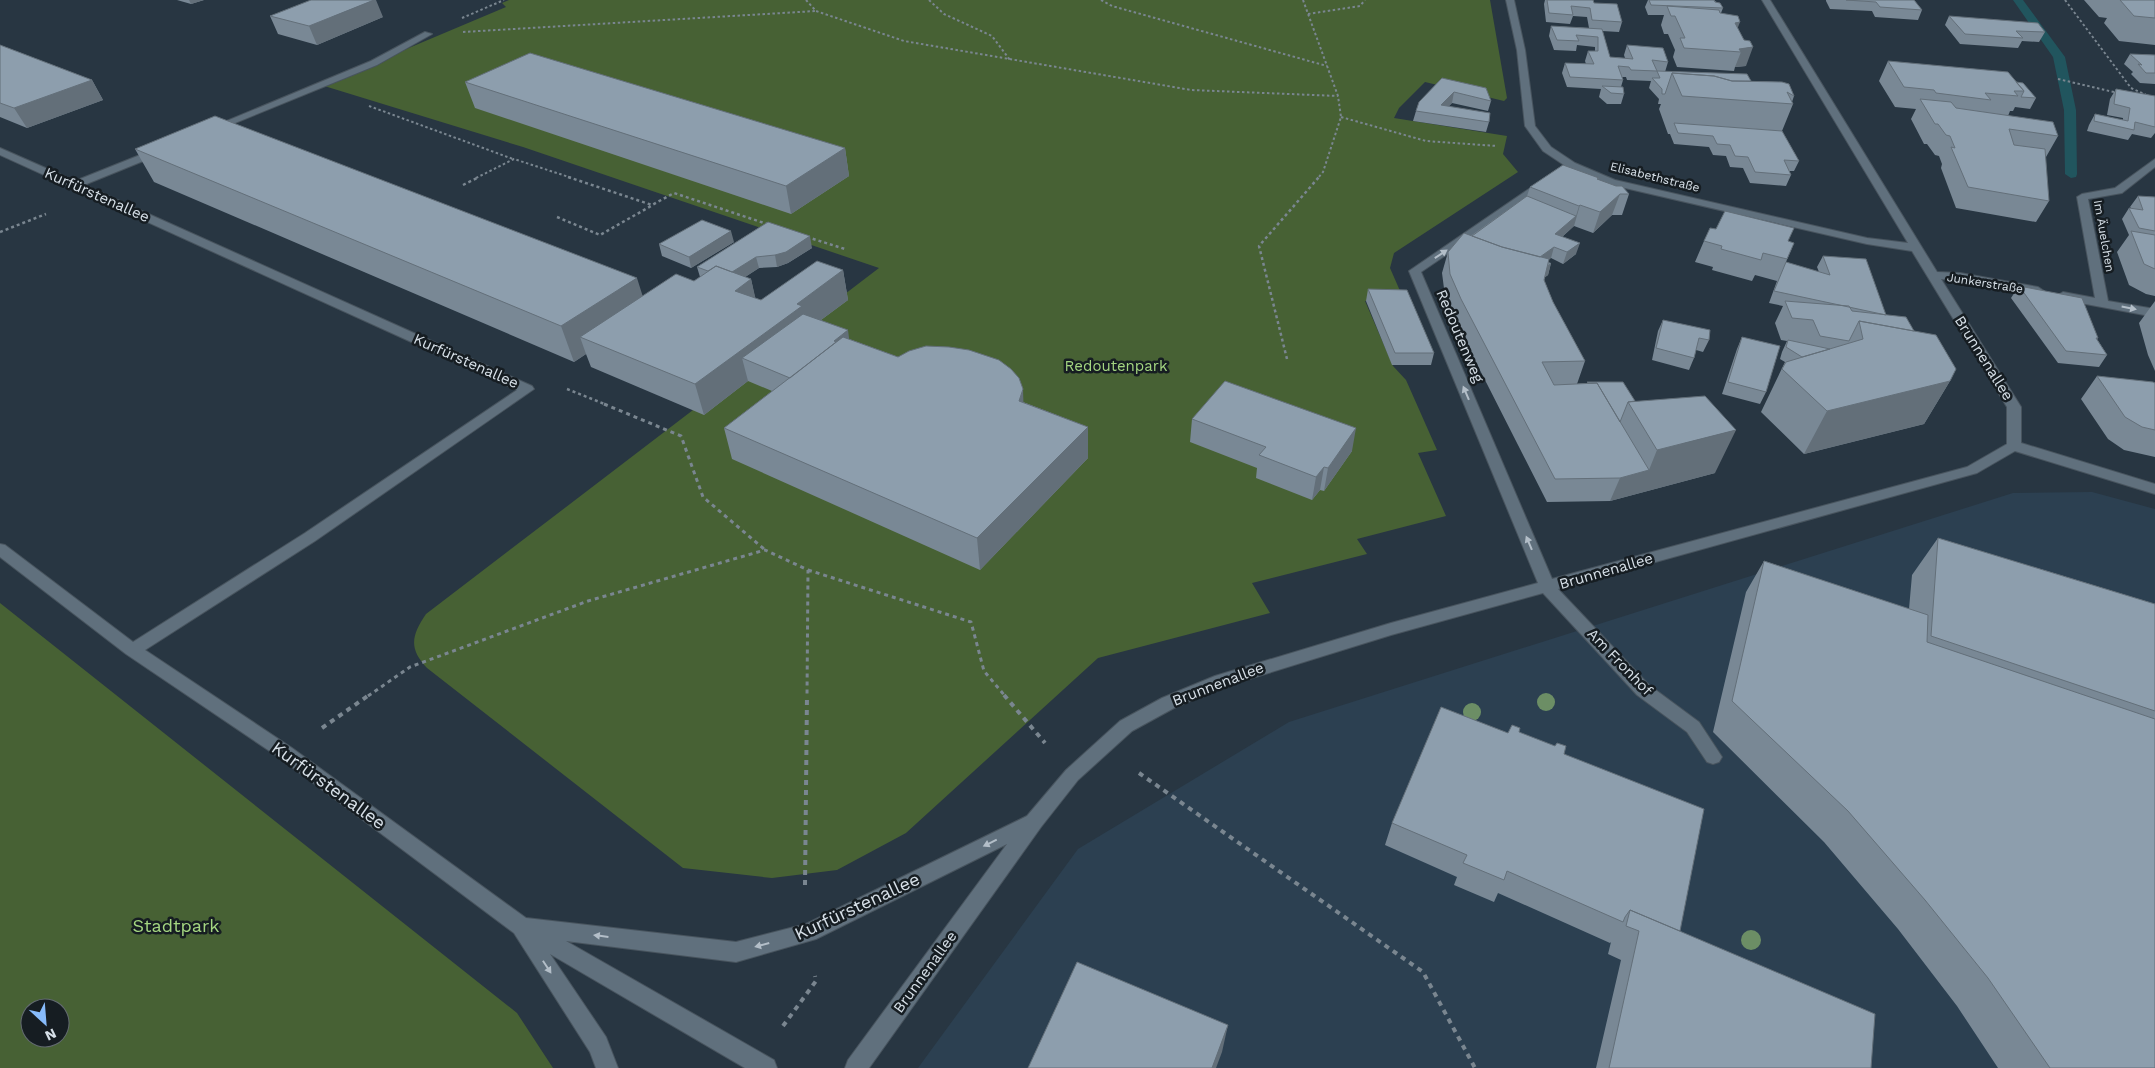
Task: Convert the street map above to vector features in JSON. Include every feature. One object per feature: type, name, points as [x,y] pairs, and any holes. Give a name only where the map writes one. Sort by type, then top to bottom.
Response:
[{"type":"street","name":"Elisabethstraße","points":[[1510,0],[1520,50],[1530,126],[1547,149],[1571,166],[1621,184],[1867,241],[1916,248]]},
{"type":"street","name":"Brunnenallee","points":[[856,1068],[1034,821],[1072,775],[1126,726],[1168,703],[1215,683],[1382,632],[1548,588],[1972,470],[2014,446],[2014,407],[1869,168],[1802,62],[1766,0]]},
{"type":"street","points":[[204,132],[374,63],[428,34]]},
{"type":"street","points":[[75,185],[167,148]]},
{"type":"street","name":"Kurfürstenallee","points":[[0,152],[527,389]]},
{"type":"street","name":"Im Äuelchen","points":[[2102,303],[2082,197],[2118,191],[2155,162]]},
{"type":"street","name":"Redoutenweg","points":[[1548,588],[1415,271],[1571,166]]},
{"type":"street","name":"Junkerstraße","points":[[1933,276],[1960,277],[2155,313]]},
{"type":"street","name":"Kurfürstenallee","points":[[132,650],[310,537],[527,389]]},
{"type":"street","points":[[2014,446],[2155,489]]},
{"type":"street","name":"Kurfürstenallee","points":[[0,549],[132,650],[286,753],[521,926],[766,1068]]},
{"type":"street","name":"Am Fronhof","points":[[1548,588],[1643,690],[1693,727],[1713,757]]},
{"type":"street","name":"Kurfürstenallee","points":[[521,926],[736,952],[808,932],[1034,821]]},
{"type":"street","name":"Kurfürstenallee","points":[[521,926],[598,1046],[607,1068]]},
{"type":"path","points":[[428,34],[504,0]]},
{"type":"path","points":[[806,0],[816,11]]},
{"type":"path","points":[[928,0],[944,14],[992,36],[1010,60]]},
{"type":"path","points":[[1101,0],[1112,6],[1328,66]]},
{"type":"path","points":[[1287,359],[1259,246],[1322,172],[1341,117],[1338,96],[1303,0]]},
{"type":"path","points":[[1308,14],[1360,6],[1365,0]]},
{"type":"path","points":[[2064,0],[2080,18],[2131,88],[2155,100]]},
{"type":"path","points":[[428,34],[816,11],[904,41],[1010,60],[1073,68],[1191,90],[1338,96]]},
{"type":"path","points":[[2058,79],[2120,93]]},
{"type":"path","points":[[316,87],[514,159],[652,205]]},
{"type":"path","points":[[2146,100],[2155,100]]},
{"type":"path","points":[[1341,117],[1426,141],[1547,149]]},
{"type":"path","points":[[463,185],[514,159]]},
{"type":"path","points":[[557,217],[600,235],[674,193],[773,226]]},
{"type":"path","points":[[800,234],[845,249]]},
{"type":"path","points":[[527,389],[563,388],[681,436],[702,497],[765,550],[808,570],[971,622],[984,671],[1072,775]]},
{"type":"path","points":[[286,753],[410,667],[588,601],[765,550]]},
{"type":"path","points":[[805,875],[808,570]]},
{"type":"path","points":[[1102,748],[1423,972],[1475,1068]]},
{"type":"path","points":[[796,1009],[816,982],[814,973]]},
{"type":"shaded area","points":[[2092,492],[2155,509],[2155,1068],[918,1068],[1078,849],[1289,722],[2013,493]]},
{"type":"green space","name":"Redoutenpark","points":[[509,0],[1490,0],[1507,98],[1504,101],[1425,82],[1399,108],[1394,118],[1507,136],[1503,154],[1518,172],[1394,253],[1390,268],[1404,300],[1365,301],[1393,366],[1406,380],[1437,450],[1418,453],[1446,516],[1357,539],[1367,554],[1252,583],[1270,613],[1098,658],[906,833],[837,870],[772,878],[683,868],[427,668],[417,654],[414,641],[415,635],[426,614],[879,268],[523,147],[321,85],[506,7],[502,3]]},
{"type":"green space","name":"Stadtpark","points":[[0,603],[517,1013],[553,1068],[0,1068]]},
{"type":"building","points":[[311,0],[374,0],[309,26],[270,16]]},
{"type":"building","points":[[1547,0],[1593,0],[1594,3],[1617,4],[1622,22],[1592,20],[1590,8],[1571,6],[1573,15],[1549,13]]},
{"type":"building","points":[[1649,0],[1714,0],[1720,3],[1723,8],[1651,5]]},
{"type":"building","points":[[1846,0],[1914,0],[1922,10],[1880,7],[1876,2]]},
{"type":"building","points":[[2120,0],[2155,0],[2155,18],[2134,16]]},
{"type":"building","points":[[1667,6],[1719,10],[1720,13],[1738,16],[1740,22],[1735,23],[1744,40],[1750,41],[1753,47],[1739,49],[1741,52],[1684,48],[1680,38],[1685,38],[1675,16],[1671,16]]},
{"type":"building","points":[[1949,16],[2038,23],[2045,32],[2016,31],[2023,38],[1965,34]]},
{"type":"building","points":[[1551,26],[1602,29],[1610,57],[1633,59],[1627,45],[1663,48],[1668,62],[1652,60],[1657,71],[1631,70],[1629,67],[1618,66],[1623,80],[1570,77],[1565,63],[1594,64],[1588,51],[1598,51],[1598,37],[1576,35],[1579,41],[1557,40]]},
{"type":"building","points":[[0,45],[92,80],[14,108],[0,103]]},
{"type":"building","points":[[530,53],[845,148],[786,186],[465,82]]},
{"type":"building","points":[[2130,54],[2155,55],[2155,73],[2146,73],[2138,64],[2142,65]]},
{"type":"building","points":[[1888,61],[2008,72],[2024,91],[2014,91],[2018,96],[1985,93],[1991,100],[1904,87]]},
{"type":"building","points":[[1657,71],[1747,74],[1751,81],[1732,81],[1714,76],[1672,73],[1665,94],[1662,94],[1662,89],[1652,78],[1660,78]]},
{"type":"building","points":[[1672,73],[1714,76],[1732,81],[1782,82],[1789,84],[1794,96],[1787,92],[1793,104],[1682,96]]},
{"type":"building","points":[[1442,78],[1486,88],[1491,101],[1454,92],[1441,105],[1490,113],[1489,122],[1416,111],[1419,102]]},
{"type":"building","points":[[2016,82],[2023,83],[2036,98],[2021,97],[2024,91]]},
{"type":"building","points":[[1602,86],[1623,87],[1624,94],[1611,93]]},
{"type":"building","points":[[2116,89],[2155,96],[2155,127],[2135,122],[2134,130],[2094,121],[2095,114],[2128,121],[2130,108],[2114,104]]},
{"type":"building","points":[[1920,99],[1951,102],[1956,108],[2053,122],[2058,136],[2009,129],[2014,145],[2045,149],[2049,201],[1968,187],[1951,147],[1955,148],[1950,136],[1946,135],[1938,124],[1935,124]]},
{"type":"building","points":[[215,116],[637,278],[561,326],[135,149]]},
{"type":"building","points":[[1674,123],[1782,131],[1799,161],[1784,160],[1791,175],[1755,172],[1748,157],[1735,156],[1730,145],[1717,144],[1713,136],[1678,133]]},
{"type":"building","points":[[1563,165],[1616,186],[1622,186],[1629,194],[1620,194],[1600,212],[1530,187]]},
{"type":"building","points":[[1527,196],[1576,216],[1555,234],[1580,243],[1567,252],[1554,247],[1540,257],[1502,247],[1472,236]]},
{"type":"building","points":[[2138,196],[2155,197],[2155,231],[2139,228],[2129,208],[2143,210]]},
{"type":"building","points":[[1725,211],[1794,228],[1788,241],[1794,243],[1787,259],[1763,253],[1761,260],[1721,249],[1722,246],[1704,241],[1710,228],[1716,229]]},
{"type":"building","points":[[702,220],[731,231],[689,257],[659,244]]},
{"type":"building","points":[[768,222],[810,236],[786,252],[756,257],[732,272],[716,266],[708,271],[697,267]]},
{"type":"building","points":[[2131,231],[2155,235],[2155,269],[2144,264]]},
{"type":"building","points":[[1464,233],[1502,247],[1549,259],[1544,280],[1553,302],[1585,361],[1542,362],[1554,385],[1597,383],[1649,470],[1620,478],[1555,479],[1461,299],[1450,274],[1448,252]]},
{"type":"building","points":[[1823,256],[1866,259],[1886,315],[1774,291],[1786,262],[1830,275]]},
{"type":"building","points":[[817,261],[843,270],[797,304],[802,306],[695,384],[580,337],[676,274],[694,281],[716,266],[751,279],[735,291],[761,300]]},
{"type":"building","points":[[2019,286],[2082,298],[2098,338],[2096,338],[2107,355],[2066,351]]},
{"type":"building","points":[[1368,289],[1407,290],[1434,353],[1395,353]]},
{"type":"building","points":[[1785,301],[1849,306],[1852,311],[1906,317],[1914,331],[1859,321],[1849,341],[1820,336],[1813,320],[1792,318]]},
{"type":"building","points":[[803,314],[848,330],[834,341],[836,342],[790,378],[742,358]]},
{"type":"building","points":[[1663,320],[1710,330],[1709,340],[1699,338],[1694,358],[1656,348]]},
{"type":"building","points":[[1859,321],[1936,335],[1956,369],[1950,381],[1827,411],[1782,369],[1786,362],[1863,339]]},
{"type":"building","points":[[843,337],[898,357],[909,351],[926,346],[969,350],[999,360],[1019,378],[1023,389],[1019,401],[1088,427],[977,538],[724,428]]},
{"type":"building","points":[[1742,337],[1780,346],[1766,392],[1728,382]]},
{"type":"building","points":[[1788,340],[1830,349],[1802,357],[1786,347]]},
{"type":"building","points":[[2097,376],[2155,383],[2155,430],[2142,427],[2125,417]]},
{"type":"building","points":[[1225,381],[1356,428],[1328,468],[1324,467],[1316,477],[1259,455],[1266,447],[1192,419]]},
{"type":"building","points":[[1587,382],[1623,382],[1635,401],[1628,402],[1620,422],[1597,383]]},
{"type":"building","points":[[1705,396],[1736,430],[1657,450],[1628,402]]},
{"type":"building","points":[[1938,538],[2155,604],[2155,711],[1931,636]]},
{"type":"building","points":[[1764,561],[1928,615],[1927,642],[2155,719],[2155,1068],[2050,1068],[1988,978],[1925,900],[1848,811],[1732,701]]},
{"type":"building","points":[[1441,707],[1508,733],[1512,725],[1520,728],[1519,732],[1555,746],[1557,743],[1566,746],[1564,754],[1704,809],[1680,931],[1630,910],[1623,922],[1507,871],[1504,880],[1463,863],[1467,855],[1392,823]]},
{"type":"building","points":[[1630,910],[1875,1014],[1871,1068],[1609,1068],[1639,931],[1626,926]]},
{"type":"building","points":[[1077,962],[1228,1025],[1212,1068],[1028,1068]]},
{"type":"waterway","points":[[2018,0],[2059,57],[2070,110],[2071,174]]}]
